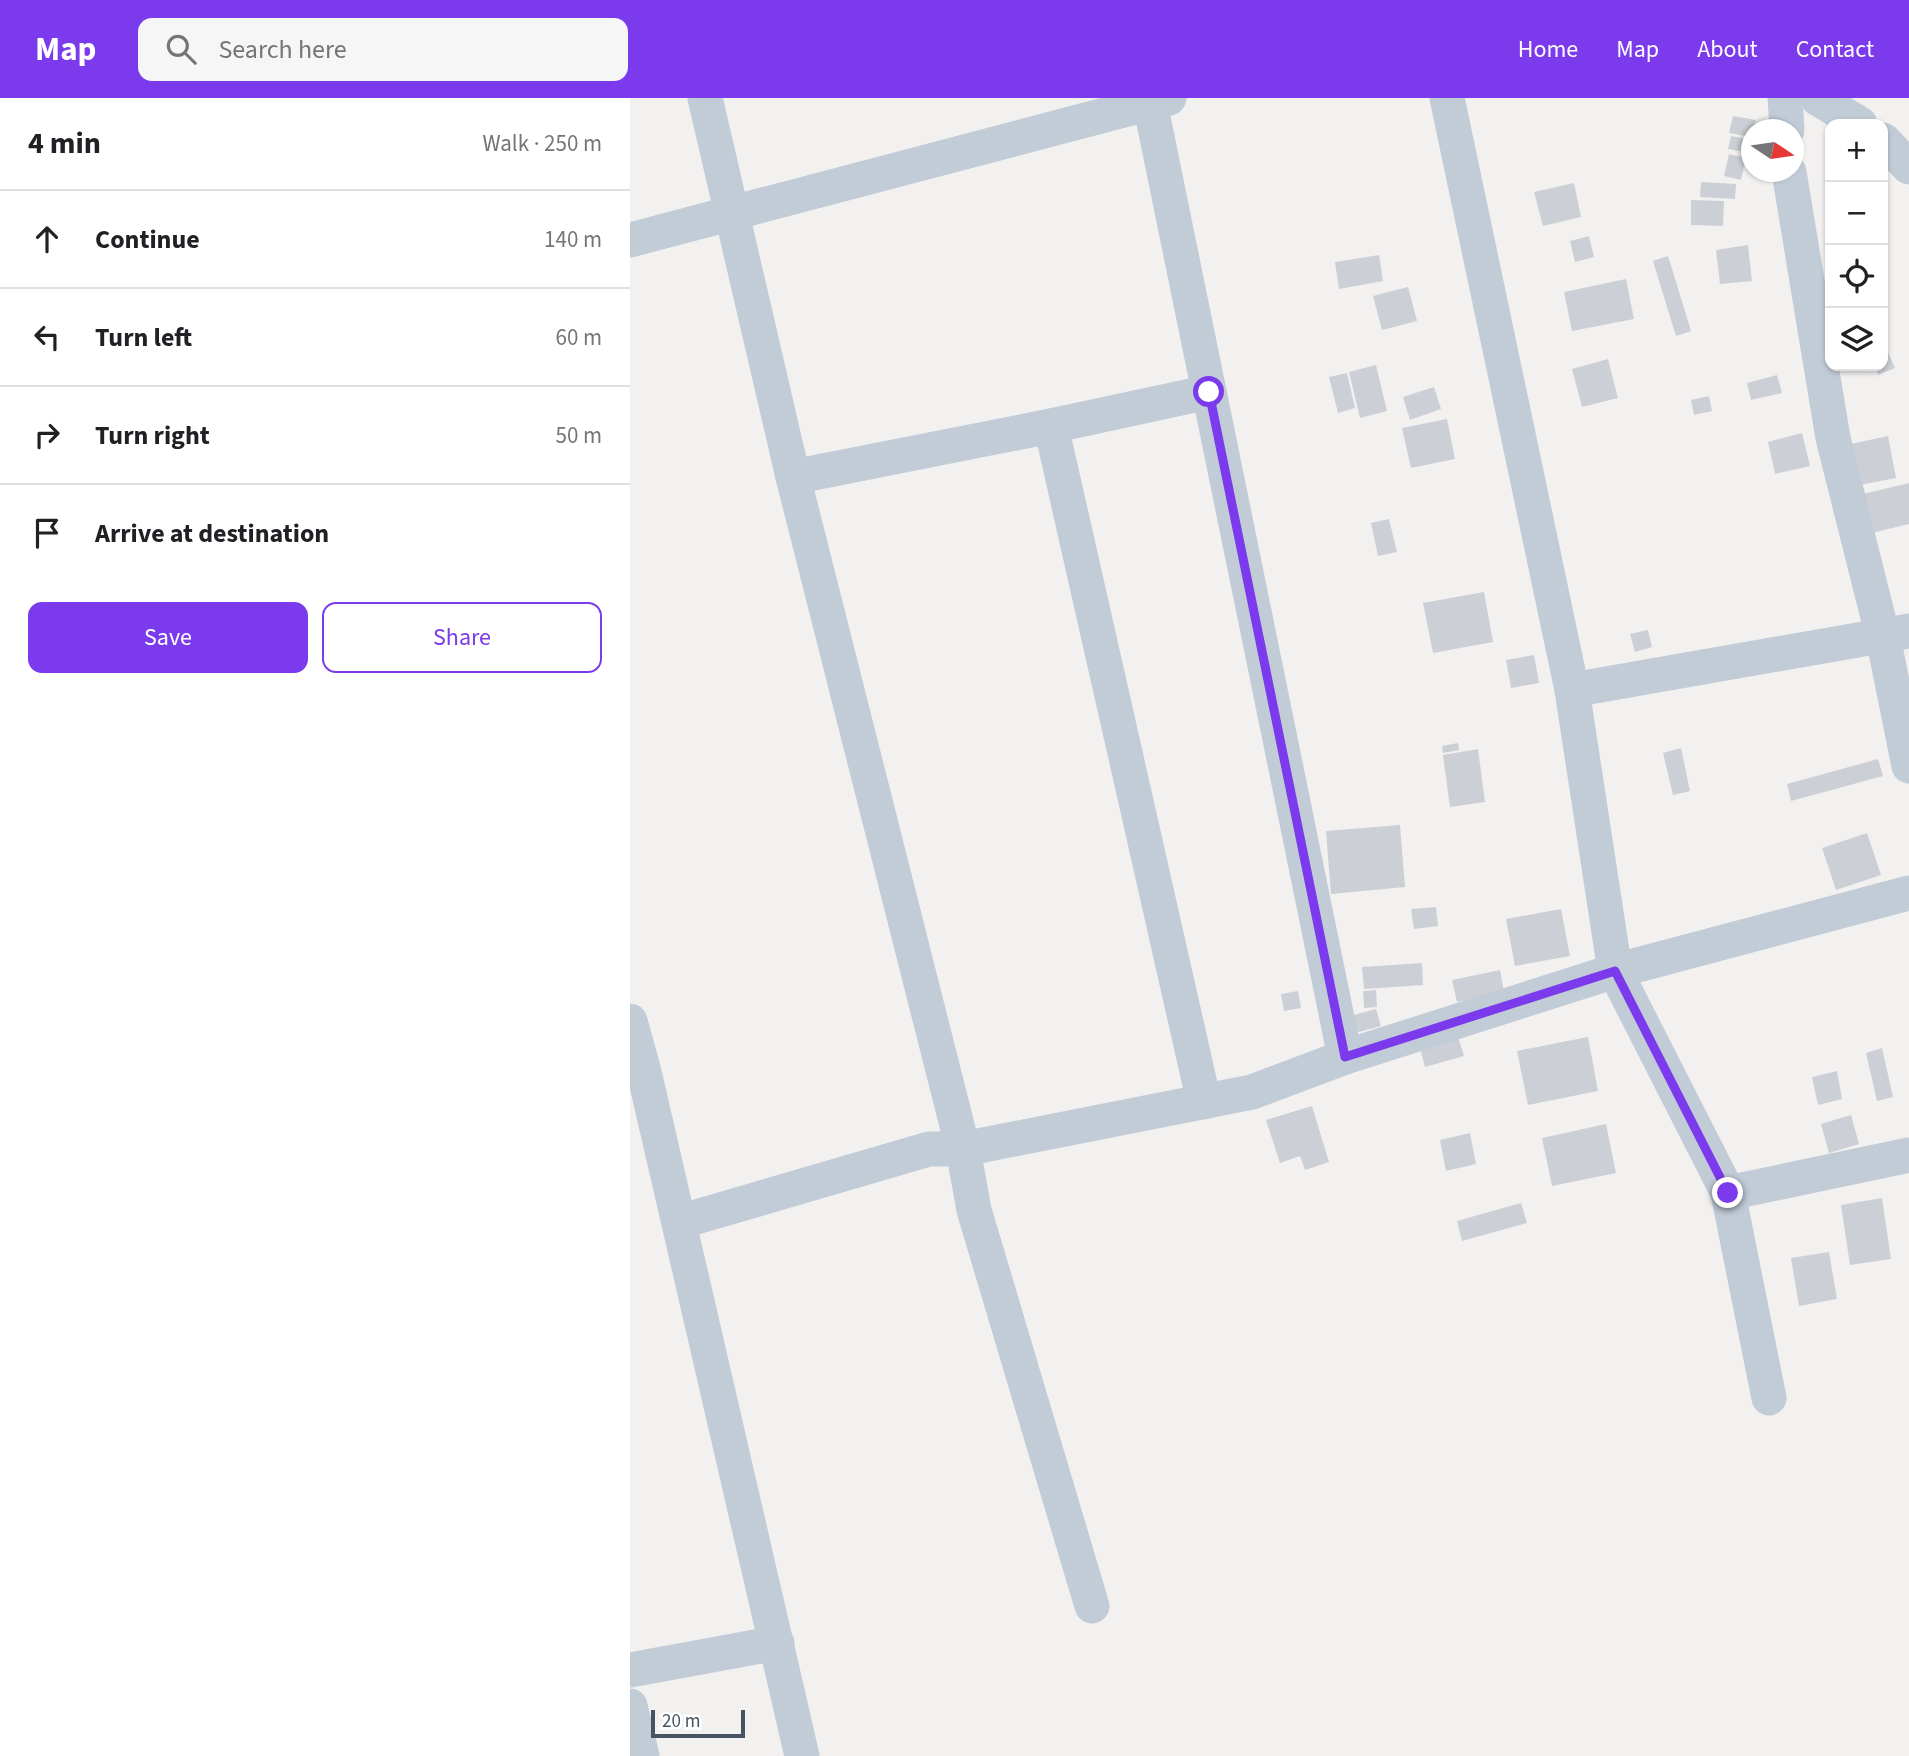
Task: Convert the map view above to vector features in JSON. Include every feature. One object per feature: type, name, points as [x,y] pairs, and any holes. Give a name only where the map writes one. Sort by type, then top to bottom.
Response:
[{"type":"street","points":[[705,98],[793,477],[963,1149],[974,1210],[1093,1606]]},
{"type":"street","points":[[1447,98],[1572,691],[1615,971],[1728,1193],[1769,1398]]},
{"type":"street","points":[[1785,98],[1786,119]]},
{"type":"street","points":[[1817,98],[1852,119]]},
{"type":"street","points":[[630,240],[1157,100],[1209,392],[1345,1057]]},
{"type":"street","points":[[1791,182],[1833,438],[1896,634],[1909,766]]},
{"type":"street","points":[[793,477],[1209,392]]},
{"type":"street","points":[[1051,426],[1204,1102]]},
{"type":"street","points":[[1572,691],[1896,634]]},
{"type":"street","points":[[679,1222],[929,1149],[963,1149],[1252,1093],[1345,1057],[1615,971],[1909,893]]},
{"type":"street","points":[[630,1021],[802,1756]]},
{"type":"street","points":[[1728,1193],[1909,1155]]},
{"type":"street","points":[[630,1670],[777,1643]]},
{"type":"street","points":[[630,1706],[642,1756]]},
{"type":"building","points":[[1733,116],[1750,119],[1741,119],[1741,135],[1729,133]]},
{"type":"building","points":[[1731,136],[1741,138],[1741,151],[1728,149]]},
{"type":"building","points":[[1729,154],[1741,157],[1741,180],[1724,176]]},
{"type":"building","points":[[1701,182],[1736,184],[1735,199],[1700,197]]},
{"type":"building","points":[[1574,183],[1581,217],[1543,226],[1534,192]]},
{"type":"building","points":[[1691,200],[1724,201],[1723,226],[1691,225]]},
{"type":"building","points":[[1589,236],[1594,257],[1575,262],[1570,241]]},
{"type":"building","points":[[1748,245],[1752,281],[1720,284],[1716,250]]},
{"type":"building","points":[[1379,255],[1383,281],[1339,289],[1335,262]]},
{"type":"building","points":[[1668,256],[1691,331],[1676,336],[1653,261]]},
{"type":"building","points":[[1626,279],[1634,319],[1572,331],[1564,292]]},
{"type":"building","points":[[1408,287],[1417,321],[1382,330],[1373,296]]},
{"type":"building","points":[[1888,352],[1895,368],[1888,371]]},
{"type":"building","points":[[1608,359],[1618,398],[1582,407],[1572,369]]},
{"type":"building","points":[[1376,365],[1387,411],[1360,418],[1349,372]]},
{"type":"building","points":[[1347,373],[1355,408],[1338,413],[1329,377]]},
{"type":"building","points":[[1777,375],[1782,393],[1751,400],[1747,383]]},
{"type":"building","points":[[1434,387],[1441,409],[1410,420],[1403,397]]},
{"type":"building","points":[[1709,396],[1712,411],[1694,415],[1691,400]]},
{"type":"building","points":[[1447,419],[1455,459],[1411,468],[1402,428]]},
{"type":"building","points":[[1802,433],[1810,466],[1775,474],[1768,442]]},
{"type":"building","points":[[1888,436],[1896,478],[1854,486],[1846,445]]},
{"type":"building","points":[[1909,483],[1909,524],[1868,534],[1859,495]]},
{"type":"building","points":[[1389,519],[1397,552],[1378,556],[1371,523]]},
{"type":"building","points":[[1484,592],[1493,642],[1433,653],[1423,603]]},
{"type":"building","points":[[1648,630],[1652,647],[1635,652],[1630,634]]},
{"type":"building","points":[[1534,655],[1539,683],[1511,688],[1506,660]]},
{"type":"building","points":[[1458,743],[1459,750],[1443,753],[1442,746]]},
{"type":"building","points":[[1681,748],[1690,791],[1673,795],[1663,753]]},
{"type":"building","points":[[1478,749],[1485,802],[1450,807],[1443,755]]},
{"type":"building","points":[[1878,759],[1883,776],[1791,801],[1787,784]]},
{"type":"building","points":[[1400,825],[1405,887],[1331,894],[1326,831]]},
{"type":"building","points":[[1867,833],[1881,875],[1836,890],[1822,848]]},
{"type":"building","points":[[1436,907],[1438,926],[1414,929],[1411,909]]},
{"type":"building","points":[[1561,909],[1570,956],[1515,966],[1506,919]]},
{"type":"building","points":[[1422,963],[1423,985],[1364,989],[1362,967]]},
{"type":"building","points":[[1500,970],[1504,992],[1457,1002],[1452,980]]},
{"type":"building","points":[[1376,990],[1377,1007],[1364,1008],[1363,991]]},
{"type":"building","points":[[1298,991],[1301,1008],[1284,1011],[1281,994]]},
{"type":"building","points":[[1376,1009],[1381,1026],[1355,1033],[1350,1016]]},
{"type":"building","points":[[1457,1034],[1464,1056],[1425,1067],[1419,1044]]},
{"type":"building","points":[[1588,1037],[1598,1091],[1528,1105],[1517,1051]]},
{"type":"building","points":[[1882,1048],[1893,1097],[1877,1101],[1866,1053]]},
{"type":"building","points":[[1837,1071],[1842,1099],[1818,1105],[1812,1077]]},
{"type":"building","points":[[1312,1106],[1329,1162],[1305,1170],[1300,1156],[1280,1163],[1266,1120]]},
{"type":"building","points":[[1851,1115],[1859,1144],[1829,1153],[1821,1124]]},
{"type":"building","points":[[1606,1124],[1616,1173],[1552,1186],[1542,1138]]},
{"type":"building","points":[[1470,1133],[1476,1164],[1446,1171],[1440,1140]]},
{"type":"building","points":[[1882,1198],[1891,1259],[1850,1265],[1841,1205]]},
{"type":"building","points":[[1521,1203],[1527,1223],[1462,1241],[1457,1221]]},
{"type":"building","points":[[1829,1252],[1837,1299],[1799,1306],[1791,1258]]},
{"type":"route","points":[[1209,392],[1345,1057],[1615,971],[1728,1193]]}]
